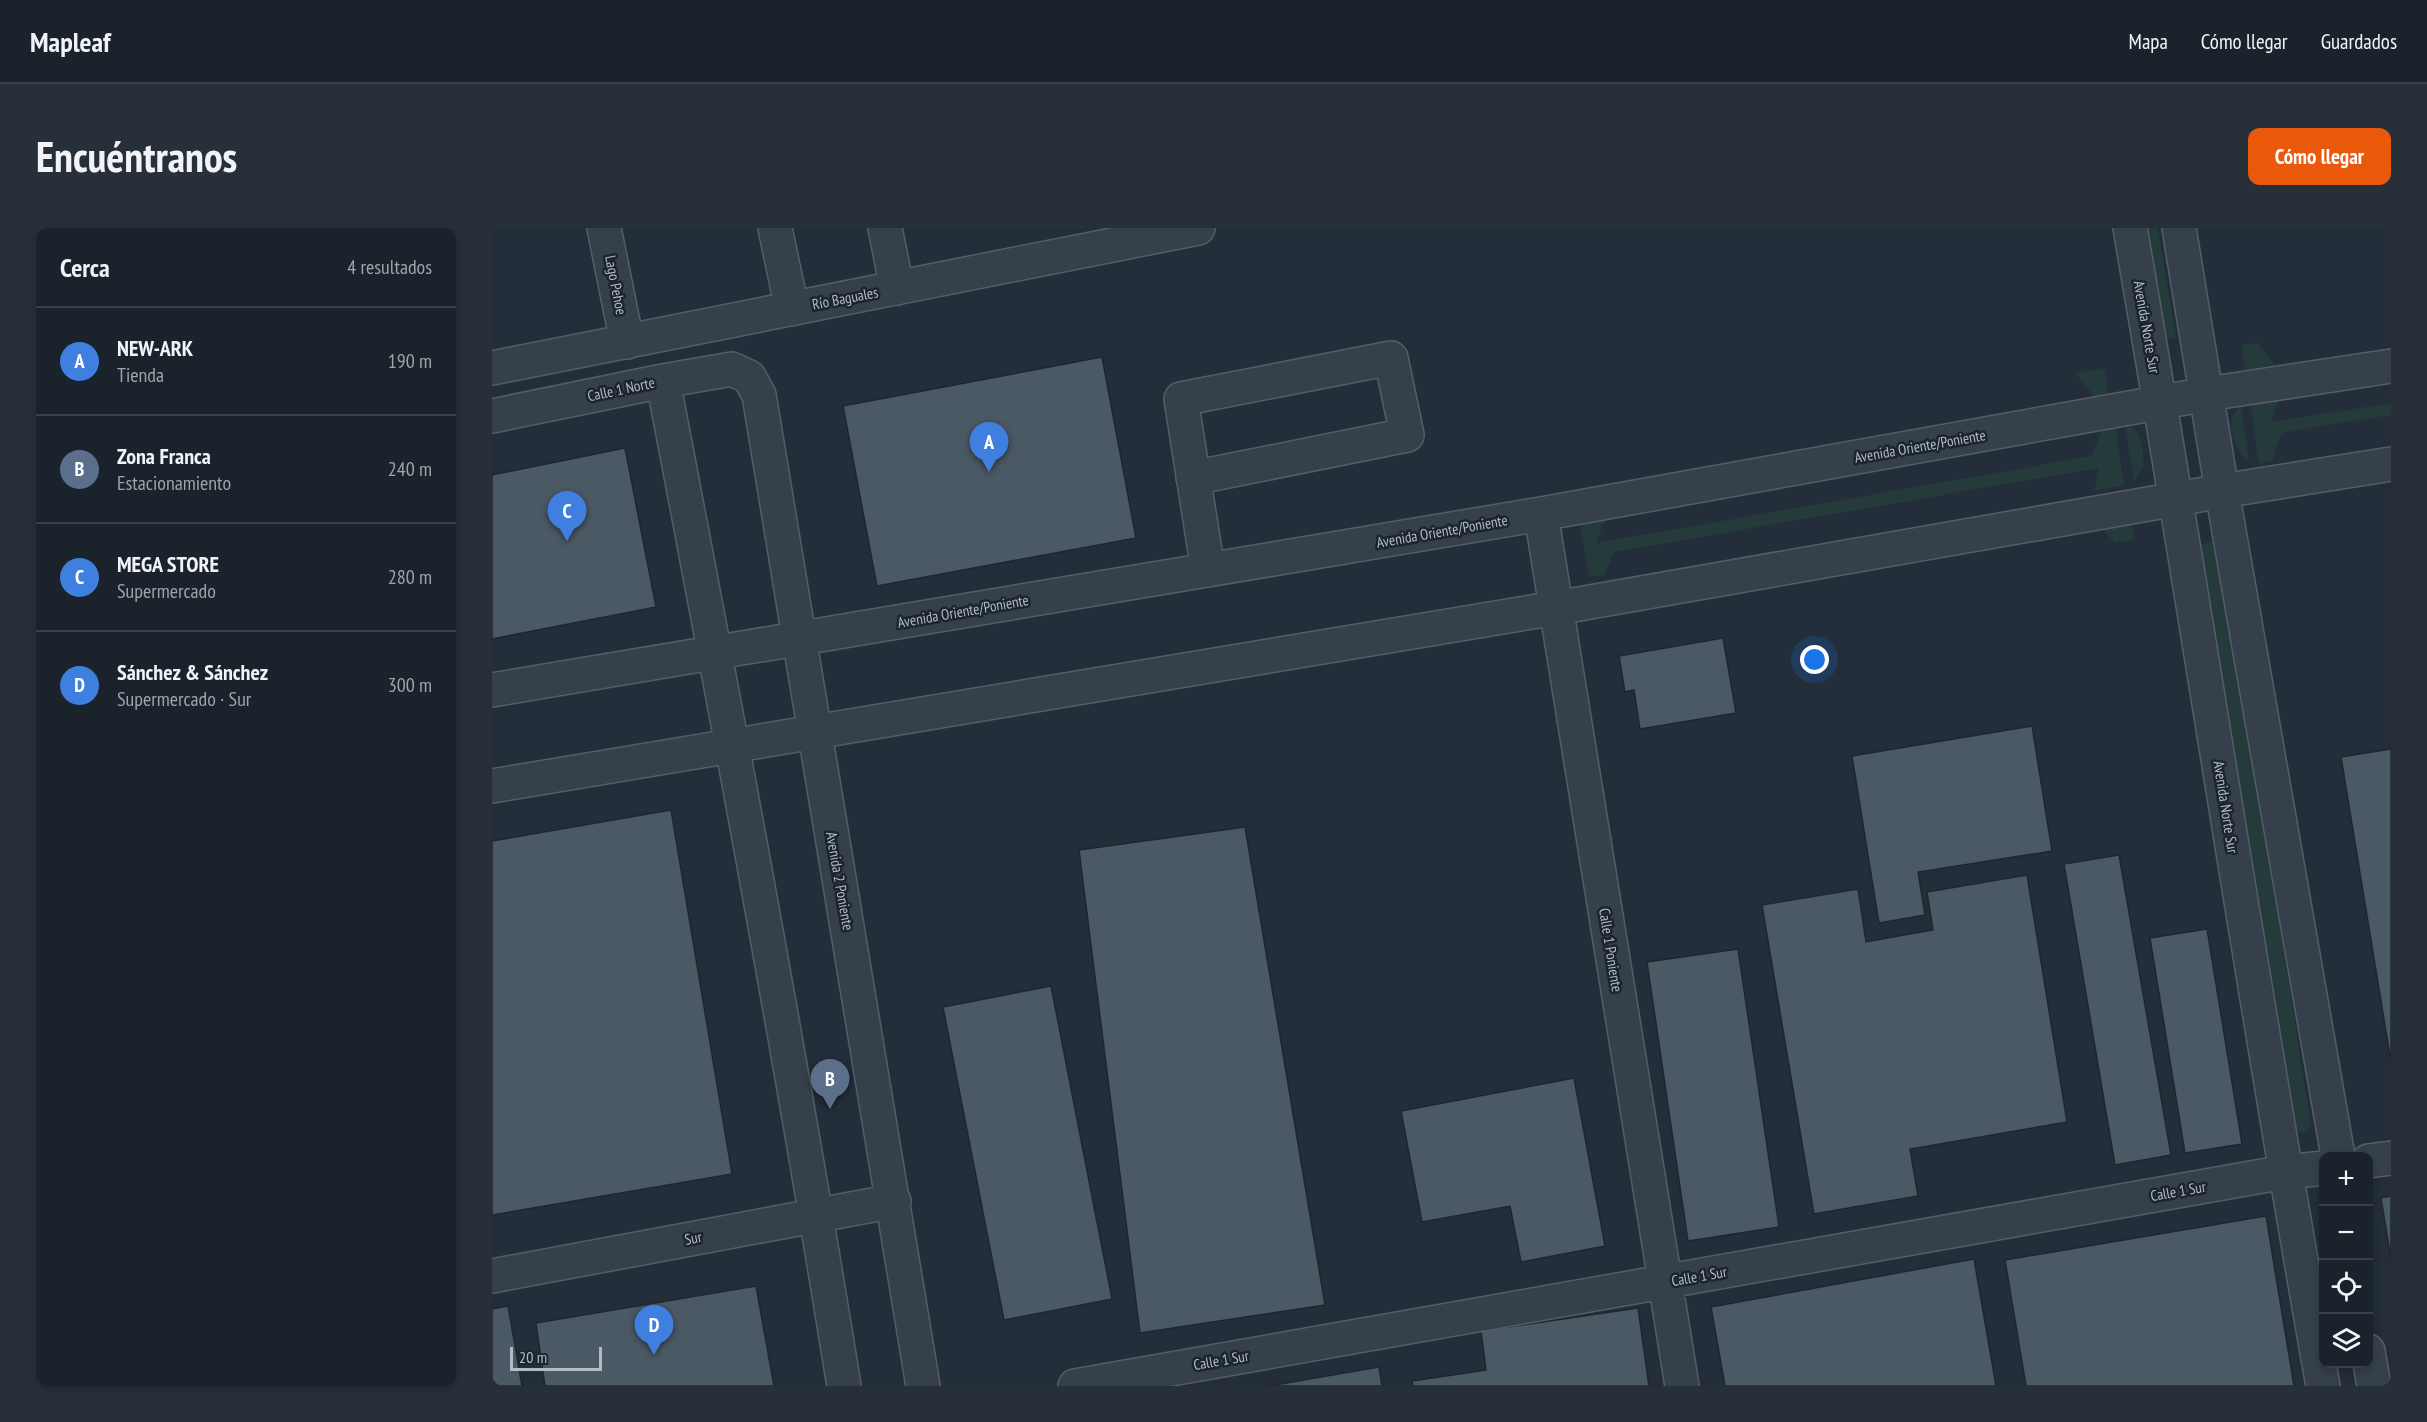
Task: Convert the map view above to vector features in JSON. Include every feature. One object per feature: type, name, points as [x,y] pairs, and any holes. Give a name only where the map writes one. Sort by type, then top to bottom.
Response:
[{"type":"street","name":"Lago Pehoe","points":[[604,228],[627,342]]},
{"type":"street","points":[[775,228],[792,309]]},
{"type":"street","points":[[885,228],[897,288]]},
{"type":"street","name":"Río Baguales","points":[[492,368],[897,288],[1062,241],[1198,228]]},
{"type":"street","name":"Avenida Norte Sur","points":[[2130,228],[2285,1173],[2323,1386]]},
{"type":"street","points":[[2179,228],[2222,491],[2337,1152]]},
{"type":"street","points":[[1193,478],[1407,435],[1391,358],[1181,399],[1193,478],[1208,570]]},
{"type":"street","name":"Avenida Oriente/Poniente","points":[[492,690],[1540,514],[2160,402],[2391,366]]},
{"type":"street","name":"Calle 1 Norte","points":[[492,416],[732,369],[749,377]]},
{"type":"street","name":"Avenida 2 Poniente","points":[[749,377],[759,394],[923,1386]]},
{"type":"street","points":[[663,381],[732,746],[816,1215],[843,1386]]},
{"type":"street","points":[[492,786],[1556,608],[2222,491],[2391,464]]},
{"type":"street","name":"Calle 1 Poniente","points":[[1540,514],[1682,1386]]},
{"type":"street","points":[[2373,1160],[2391,1158]]},
{"type":"street","name":"Calle 1 Sur","points":[[1075,1386],[2319,1169]]},
{"type":"street","name":"Sur","points":[[492,1276],[894,1201]]},
{"type":"street","points":[[2371,1368],[2374,1386]]},
{"type":"green space","points":[[2143,228],[2158,228],[2176,337],[2162,341]]},
{"type":"green space","points":[[2257,343],[2276,365],[2245,370],[2242,345]]},
{"type":"green space","points":[[2105,368],[2108,395],[2095,397],[2075,373]]},
{"type":"green space","points":[[2279,397],[2271,422],[2391,403],[2391,415],[2282,433],[2272,461],[2259,464],[2250,401]]},
{"type":"green space","points":[[2241,405],[2249,461],[2238,449],[2232,434],[2232,418]]},
{"type":"green space","points":[[2115,424],[2124,485],[2094,491],[2099,468],[1614,552],[1604,576],[1589,576],[1579,517],[1609,511],[1596,543],[2092,456],[2103,426]]},
{"type":"green space","points":[[2125,425],[2136,431],[2143,448],[2143,468],[2134,481]]},
{"type":"green space","points":[[2131,516],[2134,539],[2115,543],[2097,522]]},
{"type":"green space","points":[[2213,541],[2289,983],[2311,1127],[2308,1131],[2299,1132],[2295,1125],[2251,849],[2198,545]]},
{"type":"building","points":[[1102,357],[1136,538],[877,586],[843,406]]},
{"type":"building","points":[[625,448],[656,607],[492,639],[492,475]]},
{"type":"building","points":[[1723,638],[1736,713],[1640,729],[1634,690],[1625,692],[1619,656]]},
{"type":"building","points":[[2032,726],[2052,851],[1918,872],[1925,915],[1879,923],[1852,756]]},
{"type":"building","points":[[2391,749],[2391,1056],[2390,1056],[2341,757]]},
{"type":"building","points":[[671,810],[732,1174],[492,1215],[492,841]]},
{"type":"building","points":[[1245,827],[1325,1305],[1140,1333],[1079,850]]},
{"type":"building","points":[[2119,855],[2171,1155],[2115,1165],[2064,864]]},
{"type":"building","points":[[2027,875],[2067,1122],[1910,1149],[1918,1196],[1814,1214],[1762,905],[1858,889],[1866,942],[1933,930],[1927,892]]},
{"type":"building","points":[[2207,929],[2242,1144],[2185,1153],[2150,938]]},
{"type":"building","points":[[1738,949],[1779,1227],[1688,1241],[1647,962]]},
{"type":"building","points":[[1051,986],[1112,1299],[1004,1320],[943,1007]]},
{"type":"building","points":[[1574,1078],[1605,1246],[1521,1262],[1510,1206],[1422,1222],[1401,1111]]},
{"type":"building","points":[[2391,1196],[2391,1259],[2381,1198]]},
{"type":"building","points":[[2266,1216],[2294,1386],[2026,1386],[2005,1260]]},
{"type":"building","points":[[1974,1259],[1996,1386],[1725,1386],[1711,1307]]},
{"type":"building","points":[[756,1286],[774,1386],[545,1386],[536,1323]]},
{"type":"building","points":[[508,1306],[522,1386],[492,1386],[492,1309]]},
{"type":"building","points":[[1638,1308],[1649,1386],[1413,1386],[1412,1381],[1486,1370],[1481,1331]]},
{"type":"building","points":[[1379,1367],[1382,1386],[1269,1386]]},
{"type":"place","name":"NEW-ARK","points":[[989,472]]},
{"type":"place","name":"MEGA STORE","points":[[567,541]]},
{"type":"place","name":"Zona Franca","points":[[830,1109]]},
{"type":"place","name":"Sánchez & Sánchez","points":[[654,1355]]}]
